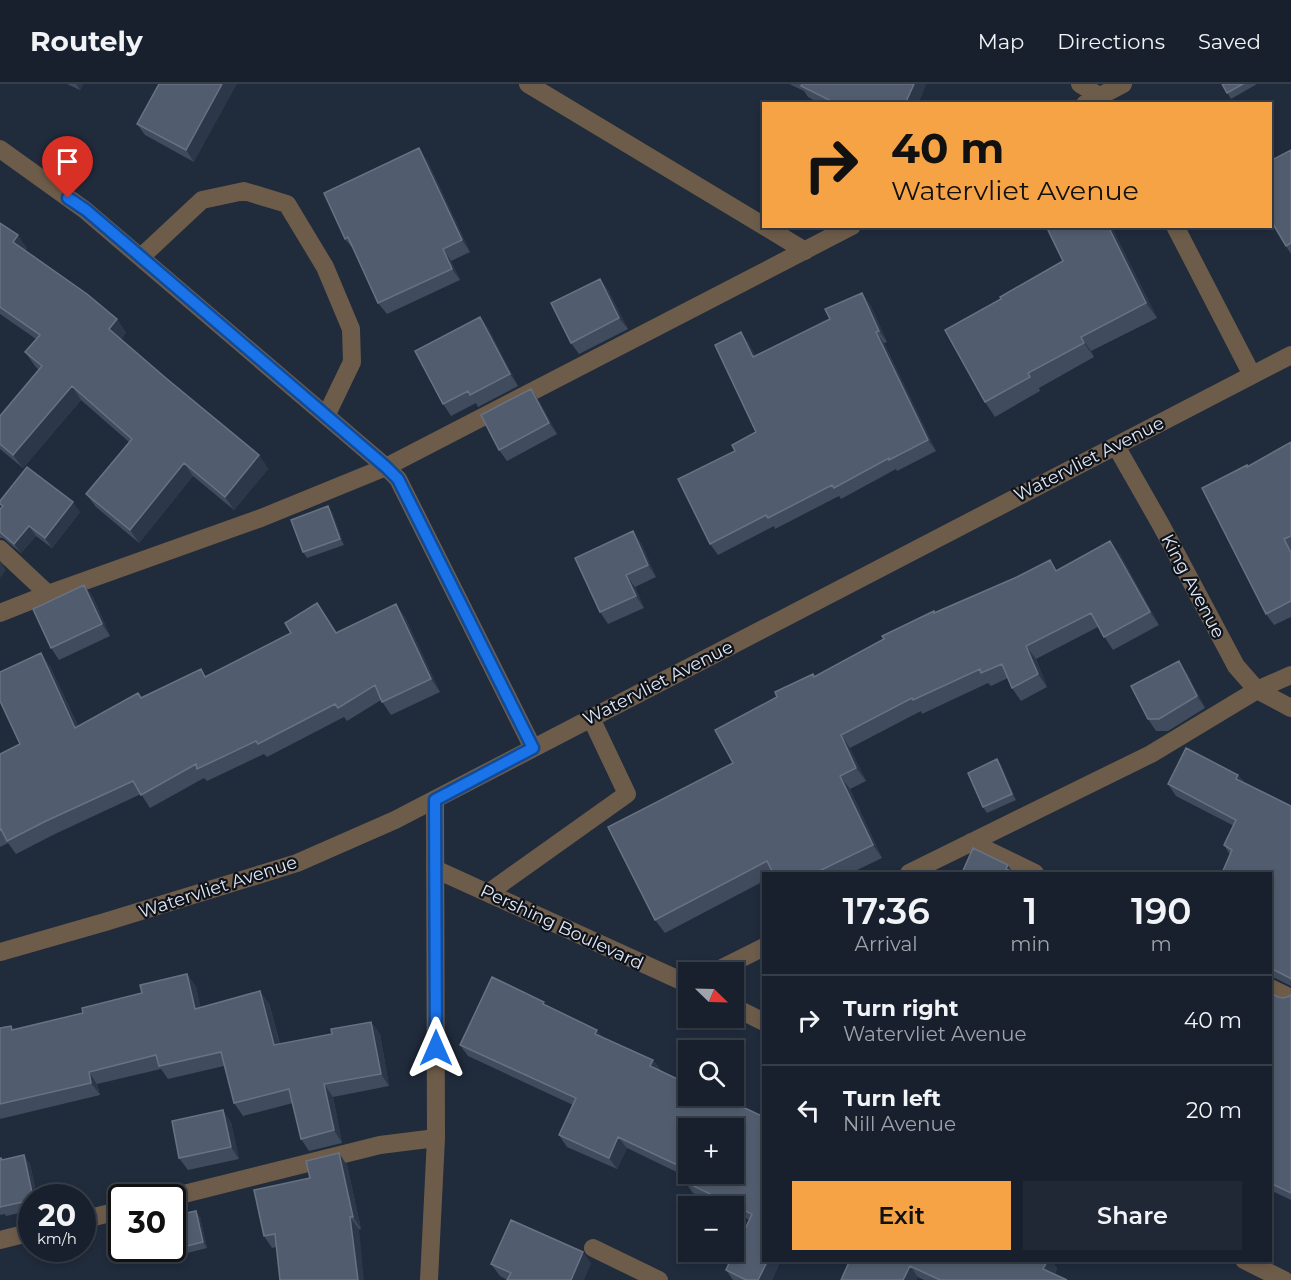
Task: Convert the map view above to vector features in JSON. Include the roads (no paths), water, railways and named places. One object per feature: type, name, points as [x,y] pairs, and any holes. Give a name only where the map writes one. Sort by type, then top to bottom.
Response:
[{"type":"street","points":[[528,84],[762,225]]},
{"type":"street","points":[[1080,84],[1097,101],[1123,84]]},
{"type":"street","points":[[0,149],[86,210],[398,479],[533,748]]},
{"type":"street","points":[[141,257],[202,200],[244,191],[287,204],[325,267],[351,329],[352,362],[326,416]]},
{"type":"street","points":[[767,228],[805,251]]},
{"type":"street","points":[[0,613],[261,518],[386,467],[848,228]]},
{"type":"street","points":[[1176,228],[1252,375]]},
{"type":"street","name":"Watervliet Avenue","points":[[0,952],[297,863],[395,820],[1291,355]]},
{"type":"street","name":"King Avenue","points":[[1116,446],[1236,666],[1257,690],[1291,708]]},
{"type":"street","points":[[0,549],[48,594]]},
{"type":"street","points":[[911,872],[1151,754],[1257,690],[1291,675]]},
{"type":"street","points":[[488,893],[627,794],[591,718]]},
{"type":"street","points":[[429,1280],[436,1138],[435,800]]},
{"type":"street","points":[[971,842],[1033,872]]},
{"type":"street","name":"Pershing Boulevard","points":[[435,869],[678,979]]},
{"type":"street","points":[[734,962],[762,948]]},
{"type":"street","points":[[1272,989],[1291,998]]},
{"type":"street","points":[[744,1012],[762,1021]]},
{"type":"street","points":[[186,1194],[380,1145],[436,1138]]},
{"type":"street","points":[[0,1240],[18,1236]]},
{"type":"street","points":[[593,1248],[659,1280]]},
{"type":"street","points":[[1250,1269],[1284,1280]]}]
